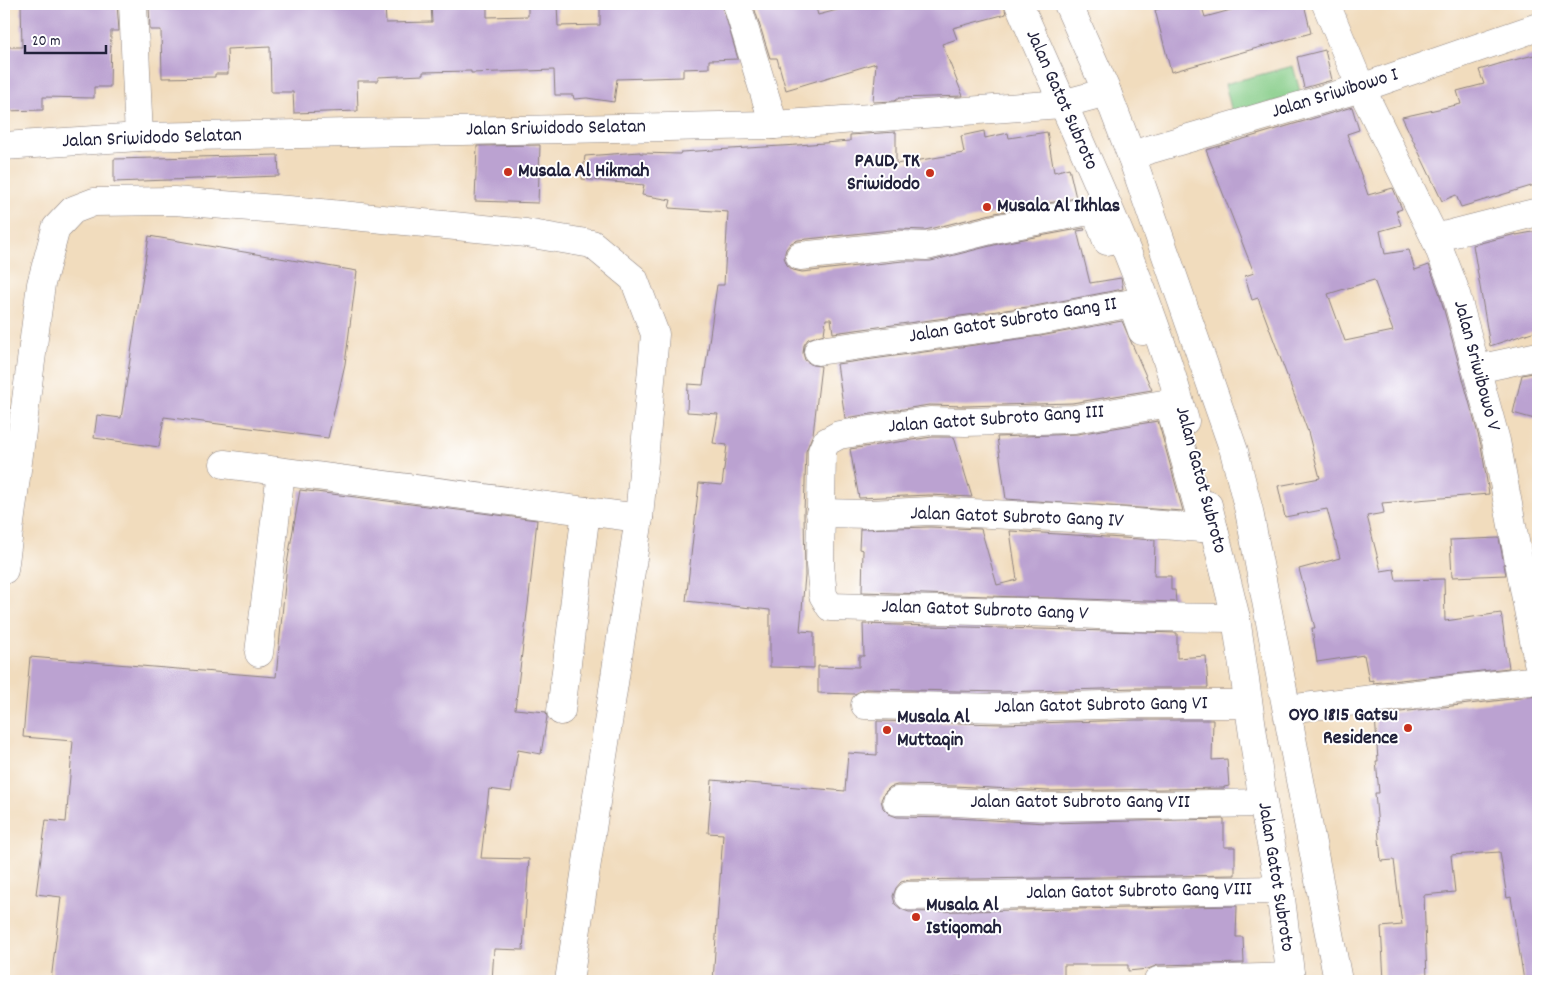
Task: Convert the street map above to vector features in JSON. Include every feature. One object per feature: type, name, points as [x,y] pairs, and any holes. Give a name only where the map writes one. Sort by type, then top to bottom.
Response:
[{"type":"street","points":[[133,4],[139,137]]},
{"type":"street","points":[[738,4],[774,125]]},
{"type":"street","name":"Jalan Gatot Subroto","points":[[1019,4],[1107,204],[1144,295],[1177,391],[1209,528],[1236,618],[1263,803],[1280,890],[1291,979]]},
{"type":"street","name":"Jalan Gatot Subroto","points":[[1068,4],[1107,92],[1131,155],[1234,451],[1249,511],[1338,981]]},
{"type":"street","name":"Jalan Sriwibowo V","points":[[1326,4],[1361,88],[1435,238],[1454,287],[1496,441],[1532,600],[1538,662]]},
{"type":"street","name":"Jalan Sriwibowo I","points":[[1131,155],[1361,88],[1538,27]]},
{"type":"street","name":"Jalan Sriwidodo Selatan","points":[[4,146],[139,137],[774,125],[1062,104],[1107,92]]},
{"type":"street","points":[[4,570],[42,284],[56,228],[73,210],[94,202],[174,201],[301,211],[526,233],[592,244],[634,279],[654,334],[639,518],[569,981]]},
{"type":"street","points":[[800,256],[902,245],[927,246],[999,228],[1091,211],[1097,214],[1132,303]]},
{"type":"street","points":[[1435,238],[1538,212]]},
{"type":"street","name":"Jalan Gatot Subroto Gang II","points":[[818,351],[1038,321],[1132,303],[1169,403]]},
{"type":"street","points":[[1477,370],[1538,356]]},
{"type":"street","points":[[1169,403],[1209,528]]},
{"type":"street","name":"Jalan Gatot Subroto Gang III","points":[[820,513],[822,451],[826,442],[839,434],[930,421],[1074,419],[1169,403]]},
{"type":"street","points":[[224,464],[639,518]]},
{"type":"street","points":[[259,653],[282,472]]},
{"type":"street","points":[[562,712],[586,511]]},
{"type":"street","name":"Jalan Gatot Subroto Gang IV","points":[[820,513],[869,514],[930,511],[1072,518],[1209,528]]},
{"type":"street","name":"Jalan Gatot Subroto Gang V","points":[[820,513],[822,595],[830,607],[1139,617],[1236,618]]},
{"type":"street","points":[[1287,709],[1538,680]]},
{"type":"street","name":"Jalan Gatot Subroto Gang VI","points":[[865,705],[1002,708],[1135,704],[1248,704]]},
{"type":"street","name":"Jalan Gatot Subroto Gang VII","points":[[897,801],[1048,807],[1263,803]]},
{"type":"street","name":"Jalan Gatot Subroto Gang VIII","points":[[909,896],[1280,890]]},
{"type":"street","points":[[1158,981],[1291,979]]},
{"type":"green space","points":[[1293,66],[1301,95],[1232,112],[1225,84]]},
{"type":"building","points":[[21,4],[117,4],[119,31],[111,31],[110,87],[94,87],[94,98],[43,97],[43,110],[4,111],[4,47],[22,47]]},
{"type":"building","points":[[149,4],[385,4],[386,23],[432,22],[431,4],[487,4],[487,17],[528,16],[528,4],[557,4],[558,26],[600,25],[600,4],[722,4],[738,59],[709,60],[709,68],[683,69],[683,77],[617,79],[614,102],[587,98],[574,99],[573,95],[555,95],[554,70],[471,73],[471,71],[423,72],[423,75],[378,77],[378,81],[357,81],[358,111],[294,113],[293,92],[271,92],[270,47],[227,49],[228,74],[215,74],[215,77],[162,78],[161,30],[150,30]]},
{"type":"building","points":[[753,4],[815,4],[818,15],[860,4],[1004,4],[1006,14],[953,28],[957,39],[942,44],[963,96],[899,98],[895,101],[873,102],[876,63],[786,90],[777,58],[770,58]]},
{"type":"building","points":[[1179,4],[1201,4],[1205,17],[1253,4],[1304,4],[1311,33],[1171,72],[1155,10]]},
{"type":"building","points":[[1325,50],[1332,80],[1304,88],[1297,57]]},
{"type":"building","points":[[1538,54],[1538,184],[1461,207],[1456,195],[1442,201],[1402,117],[1461,104],[1457,91],[1484,84],[1479,70]]},
{"type":"building","points":[[1352,107],[1359,130],[1347,134],[1368,195],[1393,188],[1402,209],[1396,211],[1401,225],[1380,231],[1385,254],[1409,250],[1415,270],[1429,265],[1439,292],[1481,445],[1489,494],[1382,503],[1384,513],[1367,516],[1381,571],[1394,569],[1396,580],[1444,579],[1445,621],[1501,613],[1509,668],[1373,683],[1373,680],[1369,681],[1364,655],[1317,662],[1312,628],[1315,628],[1299,569],[1340,558],[1327,509],[1285,517],[1278,486],[1320,478],[1308,432],[1258,298],[1252,300],[1245,276],[1254,273],[1206,150]],"holes":[[[1374,280],[1393,331],[1345,341],[1328,294]]]},
{"type":"building","points":[[984,131],[985,138],[1008,133],[1009,138],[1047,132],[1054,172],[1069,168],[1076,198],[995,213],[925,230],[900,229],[798,240],[791,243],[786,249],[784,257],[787,265],[793,270],[802,272],[903,261],[931,261],[1002,243],[1084,228],[1085,230],[1077,231],[1090,283],[1121,278],[1123,289],[1035,306],[833,333],[831,319],[826,319],[824,334],[808,339],[804,345],[803,353],[805,360],[812,365],[821,366],[813,434],[806,451],[804,513],[805,576],[800,631],[814,632],[814,668],[770,667],[770,610],[686,601],[699,483],[722,485],[727,445],[713,443],[718,414],[687,412],[688,384],[703,385],[717,285],[724,285],[728,212],[669,208],[671,200],[642,195],[644,185],[582,179],[585,156],[640,152],[680,154],[681,152],[850,141],[850,135],[896,132],[896,164],[964,153],[961,136]]},
{"type":"building","name":"Musala Al Hikmah","points":[[540,145],[538,203],[475,201],[477,146]]},
{"type":"building","points":[[278,155],[279,176],[114,182],[114,159]]},
{"type":"building","points":[[1538,231],[1538,330],[1490,346],[1473,245],[1516,234]]},
{"type":"building","points":[[149,236],[357,271],[345,364],[328,438],[164,417],[159,447],[94,438],[97,415],[121,418]]},
{"type":"building","points":[[1122,321],[1152,390],[1072,403],[965,406],[929,405],[845,418],[837,364],[1040,336]]},
{"type":"building","points":[[1538,372],[1538,420],[1513,413],[1522,375]]},
{"type":"building","points":[[1158,421],[1183,511],[1006,499],[997,437],[1077,434]]},
{"type":"building","points":[[932,437],[954,437],[972,497],[929,495],[859,498],[850,449]]},
{"type":"building","points":[[300,490],[537,520],[515,709],[546,712],[547,717],[541,754],[518,750],[511,792],[489,789],[481,858],[529,859],[523,950],[494,949],[492,981],[51,981],[61,897],[36,894],[46,820],[66,822],[73,741],[23,737],[30,657],[276,677],[287,564]]},
{"type":"building","points":[[930,527],[981,529],[997,585],[1017,580],[1010,531],[1155,540],[1154,576],[1171,576],[1171,590],[1175,590],[1176,602],[862,592],[863,550],[859,549],[860,529]]},
{"type":"building","points":[[1499,538],[1506,575],[1452,577],[1450,540]]},
{"type":"building","points":[[863,624],[1177,633],[1177,658],[1206,656],[1208,688],[1002,692],[865,689],[855,694],[818,693],[818,666],[859,667],[859,656],[864,656]]},
{"type":"building","points":[[1537,696],[1538,981],[1524,981],[1511,897],[1507,898],[1500,852],[1451,855],[1455,892],[1424,895],[1427,979],[1384,981],[1381,927],[1402,925],[1394,860],[1381,861],[1375,793],[1379,793],[1375,715]]},
{"type":"building","points":[[1213,720],[1212,760],[1227,759],[1229,786],[1224,788],[1048,791],[897,785],[890,787],[884,793],[881,800],[883,808],[889,814],[897,817],[1047,823],[1224,819],[1224,847],[1235,847],[1235,875],[909,880],[901,882],[896,888],[893,896],[895,904],[909,912],[1237,906],[1236,937],[1243,937],[1244,963],[1158,965],[1148,969],[1128,971],[1128,965],[1064,965],[1064,978],[955,977],[955,980],[917,981],[713,981],[723,834],[708,833],[712,780],[845,791],[848,753],[877,755],[877,721],[1002,724]]},
{"type":"place","name":"Musala Al Hikmah","points":[[508,172]]},
{"type":"place","name":"PAUD, TK Sriwidodo","points":[[930,173]]},
{"type":"place","name":"Musala Al Ikhlas","points":[[987,207]]},
{"type":"place","name":"OYO 1815 Gatsu Residence","points":[[1408,728]]},
{"type":"place","name":"Musala Al Muttaqin","points":[[887,730]]},
{"type":"place","name":"Musala Al Istiqomah","points":[[916,917]]}]
